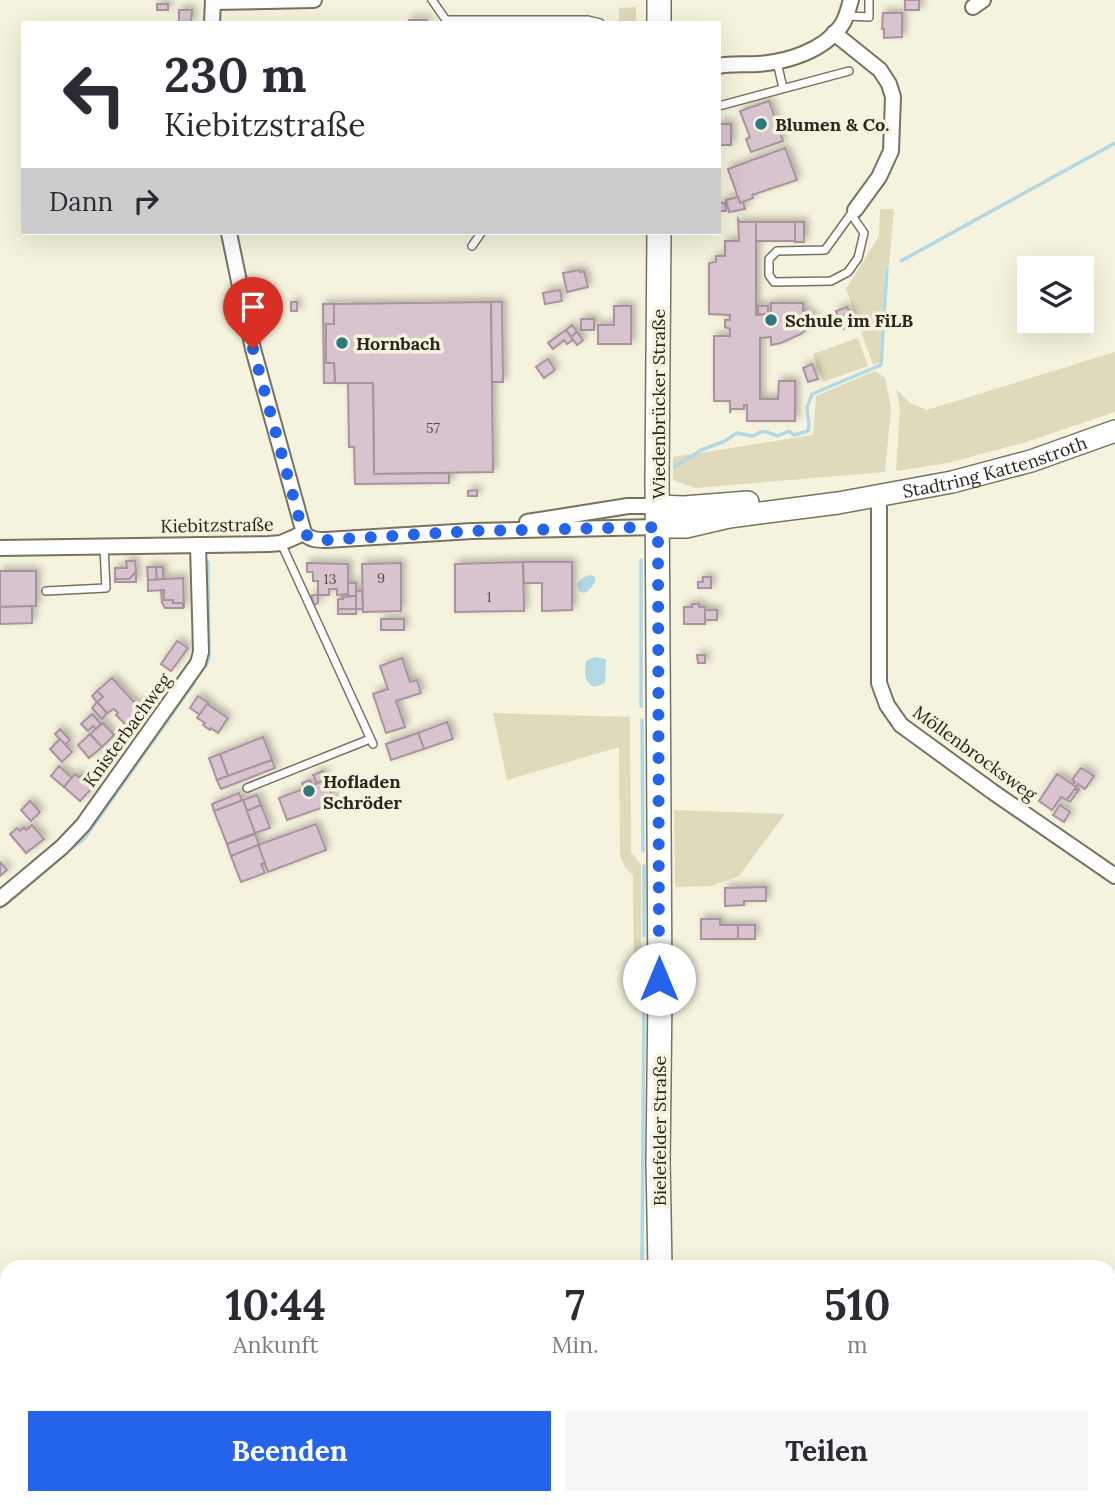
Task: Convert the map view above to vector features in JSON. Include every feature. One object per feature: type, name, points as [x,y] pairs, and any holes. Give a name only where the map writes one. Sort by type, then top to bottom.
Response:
[{"type":"main road","name":"Wiedenbrücker Straße","points":[[659,235],[653,862],[660,995]]},
{"type":"main road","name":"Stadtring Kattenstroth","points":[[658,516],[686,527],[729,517],[838,503],[952,482],[1031,461],[1115,431]]},
{"type":"main road","name":"Bielefelder Straße","points":[[660,995],[660,1260]]},
{"type":"street","points":[[212,21],[213,1],[314,0]]},
{"type":"street","points":[[721,64],[757,65],[805,53],[827,41],[842,25],[851,0]]},
{"type":"street","points":[[834,33],[880,70],[890,84],[893,97],[891,151],[879,177],[853,212]]},
{"type":"street","points":[[229,235],[253,349],[307,537],[326,540],[658,516]]},
{"type":"street","name":"Möllenbrocksweg","points":[[876,496],[879,683],[887,705],[901,725],[1115,876]]},
{"type":"street","points":[[472,531],[628,506],[658,516]]},
{"type":"street","name":"Kiebitzstraße","points":[[0,548],[281,543],[304,533]]},
{"type":"street","name":"Knisterbachweg","points":[[0,899],[62,847],[83,825],[198,663],[201,652],[198,545]]},
{"type":"lane","points":[[432,0],[446,20],[592,21]]},
{"type":"lane","points":[[846,16],[869,17],[869,0]]},
{"type":"lane","points":[[777,62],[783,88]]},
{"type":"lane","points":[[721,105],[849,71]]},
{"type":"lane","points":[[853,212],[864,233],[858,258],[848,272],[831,281],[774,282],[769,275],[769,260],[777,251],[825,250],[853,212]]},
{"type":"lane","points":[[472,246],[480,235]]},
{"type":"lane","points":[[247,788],[371,742],[281,543]]},
{"type":"lane","points":[[46,591],[106,588],[104,547]]},
{"type":"shaded area","points":[[636,7],[636,21],[619,21],[619,8]]},
{"type":"shaded area","points":[[880,209],[894,209],[889,266],[885,269],[880,362],[873,365],[846,289],[879,236]]},
{"type":"shaded area","points":[[858,338],[868,366],[823,382],[813,354]]},
{"type":"shaded area","points":[[1115,352],[1115,412],[1023,443],[947,463],[896,471],[900,407],[896,389],[910,403],[927,410]]},
{"type":"shaded area","points":[[875,371],[885,378],[891,408],[885,472],[695,488],[673,480],[673,457],[813,435],[816,396]]},
{"type":"shaded area","points":[[493,713],[630,717],[631,852],[641,865],[641,972],[634,972],[633,876],[620,856],[619,747],[507,780]]},
{"type":"shaded area","points":[[674,810],[785,814],[739,876],[711,886],[675,887]]},
{"type":"water","points":[[589,575],[596,579],[593,586],[584,593],[579,591],[577,584]]},
{"type":"water","points":[[594,657],[606,659],[605,683],[594,687],[586,679],[585,672],[586,661]]},
{"type":"building","points":[[905,0],[919,0],[919,10],[905,10]]},
{"type":"building","points":[[157,4],[168,4],[168,10],[157,10]]},
{"type":"building","points":[[179,10],[192,10],[191,21],[179,21]]},
{"type":"building","points":[[883,13],[902,13],[902,37],[884,38]]},
{"type":"building","name":"Blumen & Co.","points":[[769,101],[783,141],[751,152],[746,139],[750,137],[740,111]]},
{"type":"building","points":[[721,124],[731,124],[731,145],[721,145]]},
{"type":"building","points":[[785,148],[797,180],[752,195],[753,198],[740,203],[728,169]]},
{"type":"building","points":[[738,197],[745,209],[729,212],[726,200]]},
{"type":"building","points":[[721,203],[725,203],[726,211],[721,211]]},
{"type":"building","name":"Schule im FiLB","points":[[738,219],[740,222],[756,222],[756,315],[771,315],[771,303],[803,303],[803,311],[817,320],[801,334],[781,343],[771,345],[771,337],[760,338],[760,399],[778,399],[779,381],[795,381],[795,421],[747,421],[747,405],[744,405],[744,409],[731,409],[730,413],[730,401],[714,401],[714,336],[730,336],[725,320],[730,320],[730,315],[709,314],[709,263],[716,262],[716,256],[725,256],[725,241],[739,241]]},
{"type":"building","points":[[756,222],[795,222],[795,241],[756,241]]},
{"type":"building","points":[[795,222],[804,222],[804,242],[795,242]]},
{"type":"building","points":[[584,271],[588,287],[567,292],[563,273]]},
{"type":"building","points":[[560,290],[562,301],[545,304],[543,293]]},
{"type":"building","points":[[291,302],[297,302],[297,311],[291,311]]},
{"type":"building","points":[[491,302],[493,472],[374,474],[373,383],[335,383],[334,363],[326,363],[326,324],[334,324],[334,304]]},
{"type":"building","points":[[491,302],[502,302],[503,382],[492,382]]},
{"type":"building","points":[[323,304],[334,304],[334,324],[326,324],[326,363],[334,363],[335,383],[324,383]]},
{"type":"building","points":[[614,306],[631,306],[631,344],[598,344],[598,325],[614,325]]},
{"type":"building","points":[[758,306],[768,306],[768,314],[758,314]]},
{"type":"building","points":[[847,307],[854,325],[843,329],[836,311]]},
{"type":"building","points":[[581,319],[594,319],[594,330],[581,330]]},
{"type":"building","points":[[572,325],[577,332],[571,337],[566,330]]},
{"type":"building","points":[[566,330],[573,340],[567,344],[564,340],[553,349],[548,343]]},
{"type":"building","points":[[577,332],[583,340],[577,345],[571,337]]},
{"type":"building","points":[[548,359],[555,370],[544,378],[536,367]]},
{"type":"building","points":[[812,364],[818,379],[808,382],[803,368]]},
{"type":"building","points":[[348,383],[373,383],[374,474],[449,473],[449,483],[355,484],[354,447],[349,447]]},
{"type":"building","points":[[477,490],[477,496],[468,496],[468,491]]},
{"type":"building","points":[[126,561],[135,561],[136,572],[129,579],[115,579],[115,568],[127,568]]},
{"type":"building","points":[[523,562],[524,611],[455,612],[455,564]]},
{"type":"building","points":[[523,562],[572,562],[572,610],[542,611],[542,583],[524,583]]},
{"type":"building","points":[[307,563],[348,564],[348,594],[337,595],[337,589],[329,589],[329,595],[318,595],[318,581],[313,581],[313,572],[307,572]]},
{"type":"building","points":[[401,563],[401,611],[363,612],[362,564]]},
{"type":"building","points":[[147,567],[156,567],[157,580],[148,580]]},
{"type":"building","points":[[156,567],[163,567],[163,579],[157,580]]},
{"type":"building","points":[[0,571],[36,571],[36,606],[0,607]]},
{"type":"building","points":[[136,572],[136,582],[115,582],[115,579],[129,579]]},
{"type":"building","points":[[703,577],[711,577],[711,588],[698,588],[698,582],[703,582]]},
{"type":"building","points":[[183,578],[184,608],[183,603],[164,600],[164,590],[148,591],[148,580]]},
{"type":"building","points":[[348,583],[356,583],[356,596],[348,596]]},
{"type":"building","points":[[161,590],[164,590],[164,600],[183,603],[183,608],[165,608]]},
{"type":"building","points":[[356,591],[362,591],[363,609],[356,609]]},
{"type":"building","points":[[318,595],[318,603],[314,605],[311,596]]},
{"type":"building","points":[[356,596],[356,609],[338,609],[338,599]]},
{"type":"building","points":[[692,604],[705,607],[705,624],[684,624],[684,607],[692,607]]},
{"type":"building","points":[[32,606],[32,623],[0,624],[0,607]]},
{"type":"building","points":[[338,609],[356,609],[356,614],[338,614]]},
{"type":"building","points":[[705,610],[717,610],[717,620],[705,620]]},
{"type":"building","points":[[381,619],[404,619],[404,630],[381,630]]},
{"type":"building","points":[[177,641],[188,648],[171,671],[161,664]]},
{"type":"building","points":[[697,655],[705,655],[705,663],[698,663]]},
{"type":"building","points":[[402,658],[410,682],[417,680],[421,693],[396,701],[405,727],[386,733],[373,694],[388,689],[380,666]]},
{"type":"building","points":[[112,678],[145,712],[128,727],[116,715],[118,713],[114,709],[107,713],[97,702],[103,697],[97,691]]},
{"type":"building","points":[[97,691],[103,697],[97,702],[92,696]]},
{"type":"building","points":[[198,696],[209,703],[200,715],[190,708]]},
{"type":"building","points":[[97,702],[107,713],[102,719],[92,708]]},
{"type":"building","points":[[207,704],[228,718],[218,733],[203,725],[205,723],[197,718]]},
{"type":"building","points":[[92,714],[101,724],[88,731],[81,724]]},
{"type":"building","points":[[447,722],[453,739],[424,749],[418,733]]},
{"type":"building","points":[[103,723],[114,735],[102,747],[90,734]]},
{"type":"building","points":[[60,729],[70,740],[65,745],[55,734]]},
{"type":"building","points":[[418,733],[424,749],[391,760],[386,744]]},
{"type":"building","points":[[90,734],[102,747],[89,758],[78,745]]},
{"type":"building","points":[[263,737],[272,760],[228,776],[220,754]]},
{"type":"building","points":[[60,739],[72,752],[62,762],[50,749]]},
{"type":"building","points":[[220,754],[228,776],[217,780],[209,758]]},
{"type":"building","points":[[272,760],[275,768],[221,789],[217,780]]},
{"type":"building","points":[[59,766],[72,778],[64,787],[51,776]]},
{"type":"building","points":[[1081,768],[1094,776],[1085,789],[1078,784],[1076,787],[1072,785],[1075,782],[1072,780]]},
{"type":"building","points":[[323,771],[326,780],[317,783],[313,775]]},
{"type":"building","points":[[75,774],[79,777],[82,775],[92,788],[80,801],[64,787]]},
{"type":"building","points":[[1057,774],[1079,789],[1075,789],[1067,800],[1061,797],[1052,810],[1039,801]]},
{"type":"building","points":[[310,780],[312,785],[326,780],[335,803],[287,820],[279,798],[304,789],[302,783]]},
{"type":"building","points":[[1075,789],[1078,791],[1070,802],[1067,800]]},
{"type":"building","points":[[239,793],[242,801],[214,811],[212,804]]},
{"type":"building","points":[[257,795],[261,805],[247,811],[243,800]]},
{"type":"building","points":[[243,800],[255,833],[227,844],[214,811]]},
{"type":"building","points":[[30,801],[40,812],[31,821],[21,810]]},
{"type":"building","points":[[261,805],[270,828],[255,833],[247,811]]},
{"type":"building","points":[[1060,805],[1070,812],[1064,822],[1053,815]]},
{"type":"building","points":[[316,824],[326,850],[268,872],[258,845]]},
{"type":"building","points":[[32,825],[44,839],[26,853],[10,834],[17,828],[20,831],[24,827],[26,830]]},
{"type":"building","points":[[255,834],[259,845],[231,856],[227,844]]},
{"type":"building","points":[[258,845],[265,863],[261,864],[265,873],[241,882],[231,856]]},
{"type":"building","points":[[0,862],[7,870],[0,876]]},
{"type":"building","points":[[766,887],[766,901],[744,901],[744,905],[725,906],[725,888]]},
{"type":"building","points":[[701,919],[720,919],[720,925],[738,925],[738,939],[701,939]]},
{"type":"building","points":[[738,925],[755,925],[755,939],[738,939]]},
{"type":"waterway","points":[[901,261],[1115,143]]},
{"type":"waterway","points":[[675,467],[701,450],[725,441],[737,433],[753,436],[766,432],[778,436],[789,431],[794,435],[808,431],[807,408],[812,394],[881,365],[887,269]]},
{"type":"waterway","points":[[641,560],[641,706]]},
{"type":"waterway","points":[[206,666],[209,658],[208,562]]},
{"type":"waterway","points":[[70,849],[84,839],[194,683]]},
{"type":"waterway","points":[[642,720],[643,851]]},
{"type":"waterway","points":[[644,866],[644,936]]},
{"type":"waterway","points":[[0,908],[13,897]]},
{"type":"waterway","points":[[644,950],[644,971]]},
{"type":"waterway","points":[[642,1260],[644,1004]]},
{"type":"place","name":"Blumen & Co.","points":[[761,124]]},
{"type":"place","name":"Schule im FiLB","points":[[771,320]]},
{"type":"place","name":"Hornbach","points":[[342,343]]},
{"type":"place","name":"Hofladen Schröder","points":[[309,791]]},
{"type":"route","points":[[253,349],[301,525],[307,537],[326,540],[472,531],[658,527],[659,979]]}]
